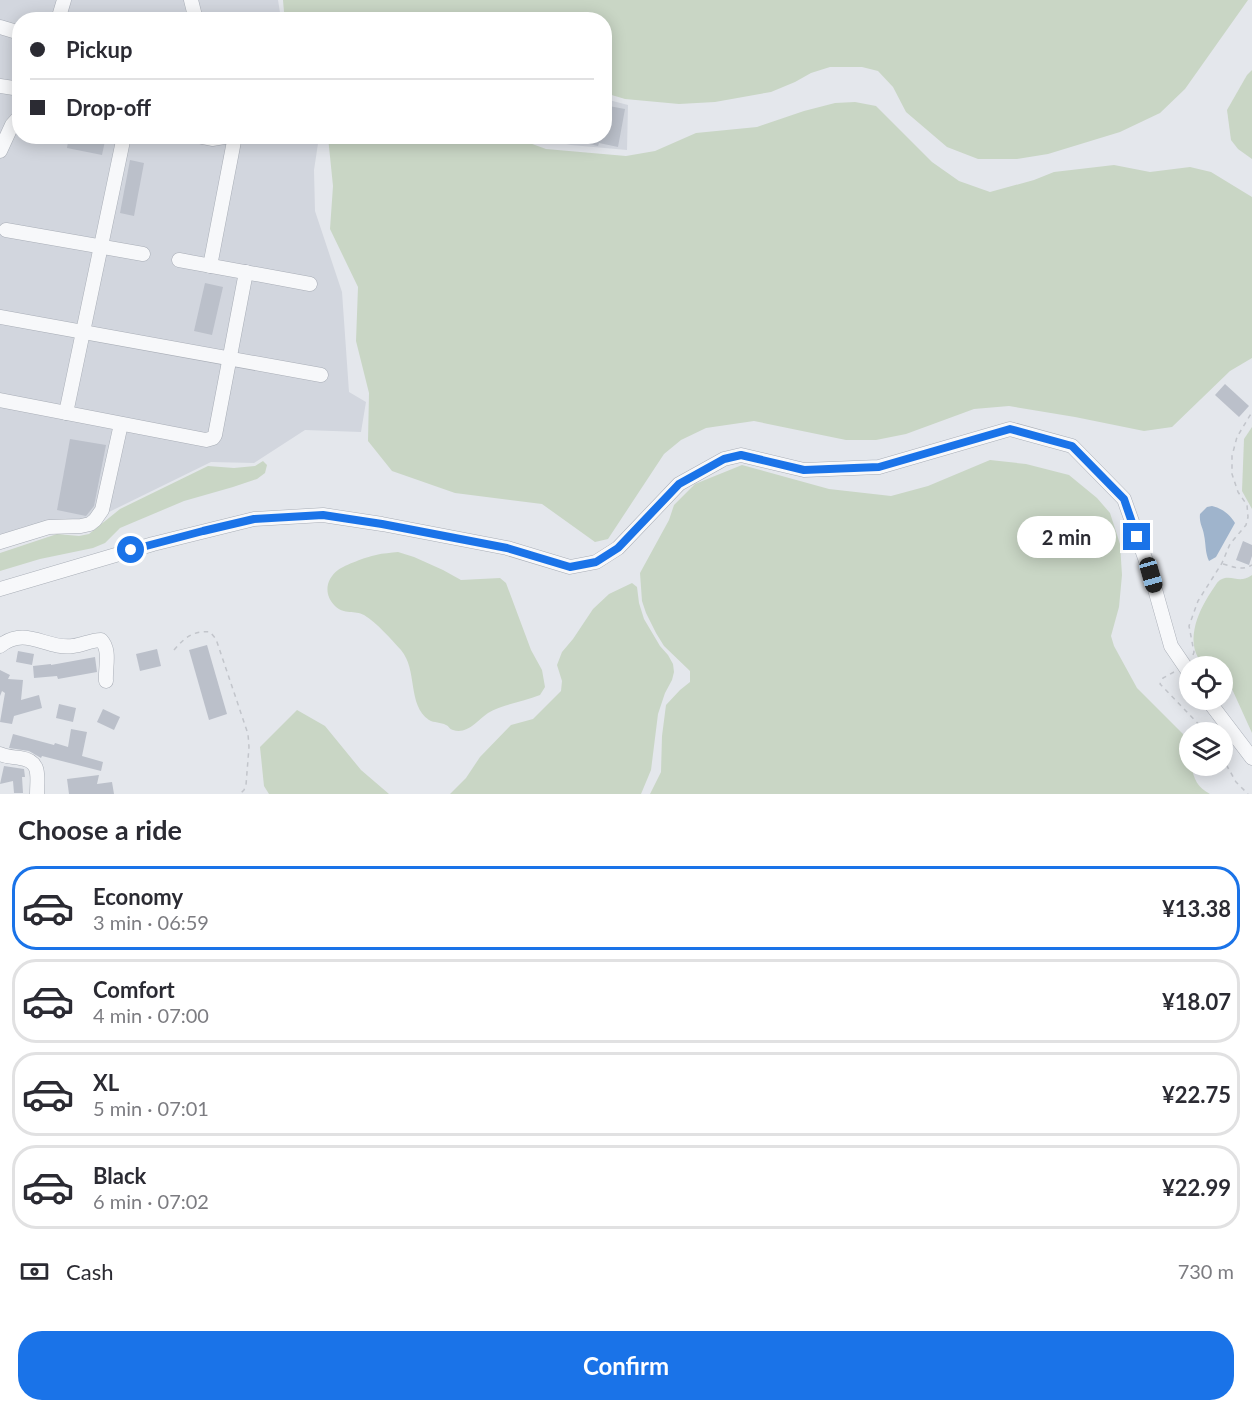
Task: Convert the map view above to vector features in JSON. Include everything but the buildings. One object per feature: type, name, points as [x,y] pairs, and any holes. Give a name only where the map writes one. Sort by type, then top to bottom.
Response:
[{"type":"street","points":[[0,151],[12,125]]},
{"type":"street","points":[[66,413],[122,144]]},
{"type":"street","points":[[210,266],[233,144]]},
{"type":"street","points":[[6,230],[143,254]]},
{"type":"street","points":[[178,260],[310,284]]},
{"type":"street","points":[[0,400],[206,440],[213,438],[246,272]]},
{"type":"street","points":[[0,317],[321,375]]},
{"type":"street","points":[[0,542],[49,528],[90,524],[95,520],[102,510],[122,424]]},
{"type":"street","points":[[0,589],[153,544],[254,519],[323,515],[507,548],[570,567],[596,562],[618,548],[679,484],[724,459],[741,455],[804,470],[879,467],[1010,429],[1072,446],[1124,499],[1151,575],[1171,646],[1179,658]]},
{"type":"street","points":[[0,646],[9,640],[26,637],[57,646],[73,646],[101,640],[106,650],[106,681]]},
{"type":"street","points":[[1215,710],[1252,758]]},
{"type":"street","points":[[0,754],[29,759],[35,765],[37,794]]},
{"type":"path","points":[[1252,411],[1237,437],[1232,456],[1232,474],[1238,492],[1247,505],[1248,517],[1246,525],[1230,544],[1222,563],[1244,569],[1252,565]]},
{"type":"path","points":[[174,650],[186,638],[196,633],[210,632],[216,639],[248,734],[246,785],[240,794]]},
{"type":"path","points":[[1233,776],[1248,794]]},
{"type":"shaded area","points":[[0,0],[278,0],[280,12],[12,12],[12,144],[318,144],[314,170],[315,211],[342,292],[349,392],[366,402],[361,432],[305,430],[254,463],[211,462],[109,512],[99,523],[59,530],[0,548]]},
{"type":"shaded area","points":[[612,101],[628,105],[627,150],[566,144],[612,144]]},
{"type":"green space","points":[[283,0],[1248,0],[1185,89],[1160,113],[1120,132],[1048,154],[1017,159],[978,159],[947,147],[906,112],[893,87],[878,71],[862,67],[830,67],[811,73],[771,92],[715,102],[679,104],[625,99],[612,95],[612,12],[284,12]]},
{"type":"green space","points":[[1252,70],[1252,159],[1238,149],[1231,140],[1227,110]]},
{"type":"green space","points":[[855,102],[876,106],[932,162],[959,181],[990,192],[1054,172],[1114,165],[1150,172],[1190,167],[1211,172],[1252,197],[1252,358],[1230,371],[1172,427],[1144,431],[1009,406],[974,409],[906,434],[876,440],[846,440],[754,421],[706,428],[681,440],[664,454],[608,539],[595,542],[542,504],[455,493],[392,471],[368,441],[369,393],[356,341],[358,287],[330,229],[333,186],[329,144],[532,144],[546,149],[626,156],[655,151],[696,133],[757,127],[835,103]]},
{"type":"green space","points":[[1252,427],[1252,509],[1242,491],[1244,439]]},
{"type":"green space","points":[[990,460],[1026,464],[1069,475],[1097,498],[1110,513],[1120,544],[1122,575],[1119,607],[1111,636],[1114,646],[1137,688],[1179,730],[1179,776],[1194,776],[1199,785],[1210,794],[650,794],[661,772],[666,705],[690,682],[690,671],[664,646],[642,601],[640,573],[669,520],[674,505],[695,484],[742,465],[829,489],[891,496],[928,486]]},
{"type":"green space","points":[[263,461],[267,465],[265,473],[257,479],[184,501],[120,528],[105,543],[0,571],[0,553],[57,534],[79,536],[89,534],[120,509],[208,466],[234,468],[255,466]]},
{"type":"green space","points":[[398,552],[414,557],[461,580],[500,578],[506,583],[531,650],[542,670],[545,687],[540,695],[494,710],[472,726],[458,731],[447,725],[431,721],[422,714],[415,697],[409,667],[401,650],[364,615],[338,609],[331,602],[328,592],[330,578],[341,568],[372,556]]},
{"type":"green space","points":[[1252,575],[1252,733],[1233,691],[1233,656],[1197,656],[1194,639],[1197,619],[1217,583],[1226,578]]},
{"type":"green space","points":[[632,583],[637,587],[644,619],[668,655],[674,672],[658,714],[651,770],[641,794],[450,794],[466,778],[480,757],[511,725],[533,719],[561,691],[562,681],[557,665],[562,652],[593,609],[609,594]]},
{"type":"green space","points":[[297,710],[325,726],[361,770],[389,794],[269,794],[264,786],[260,747]]},
{"type":"water","points":[[1212,506],[1225,512],[1235,523],[1216,557],[1209,561],[1200,514],[1207,507]]},
{"type":"route","points":[[131,550],[254,519],[323,515],[507,548],[570,567],[596,562],[618,548],[679,484],[724,459],[741,455],[804,470],[879,467],[1010,429],[1072,446],[1124,499],[1137,537]]}]
